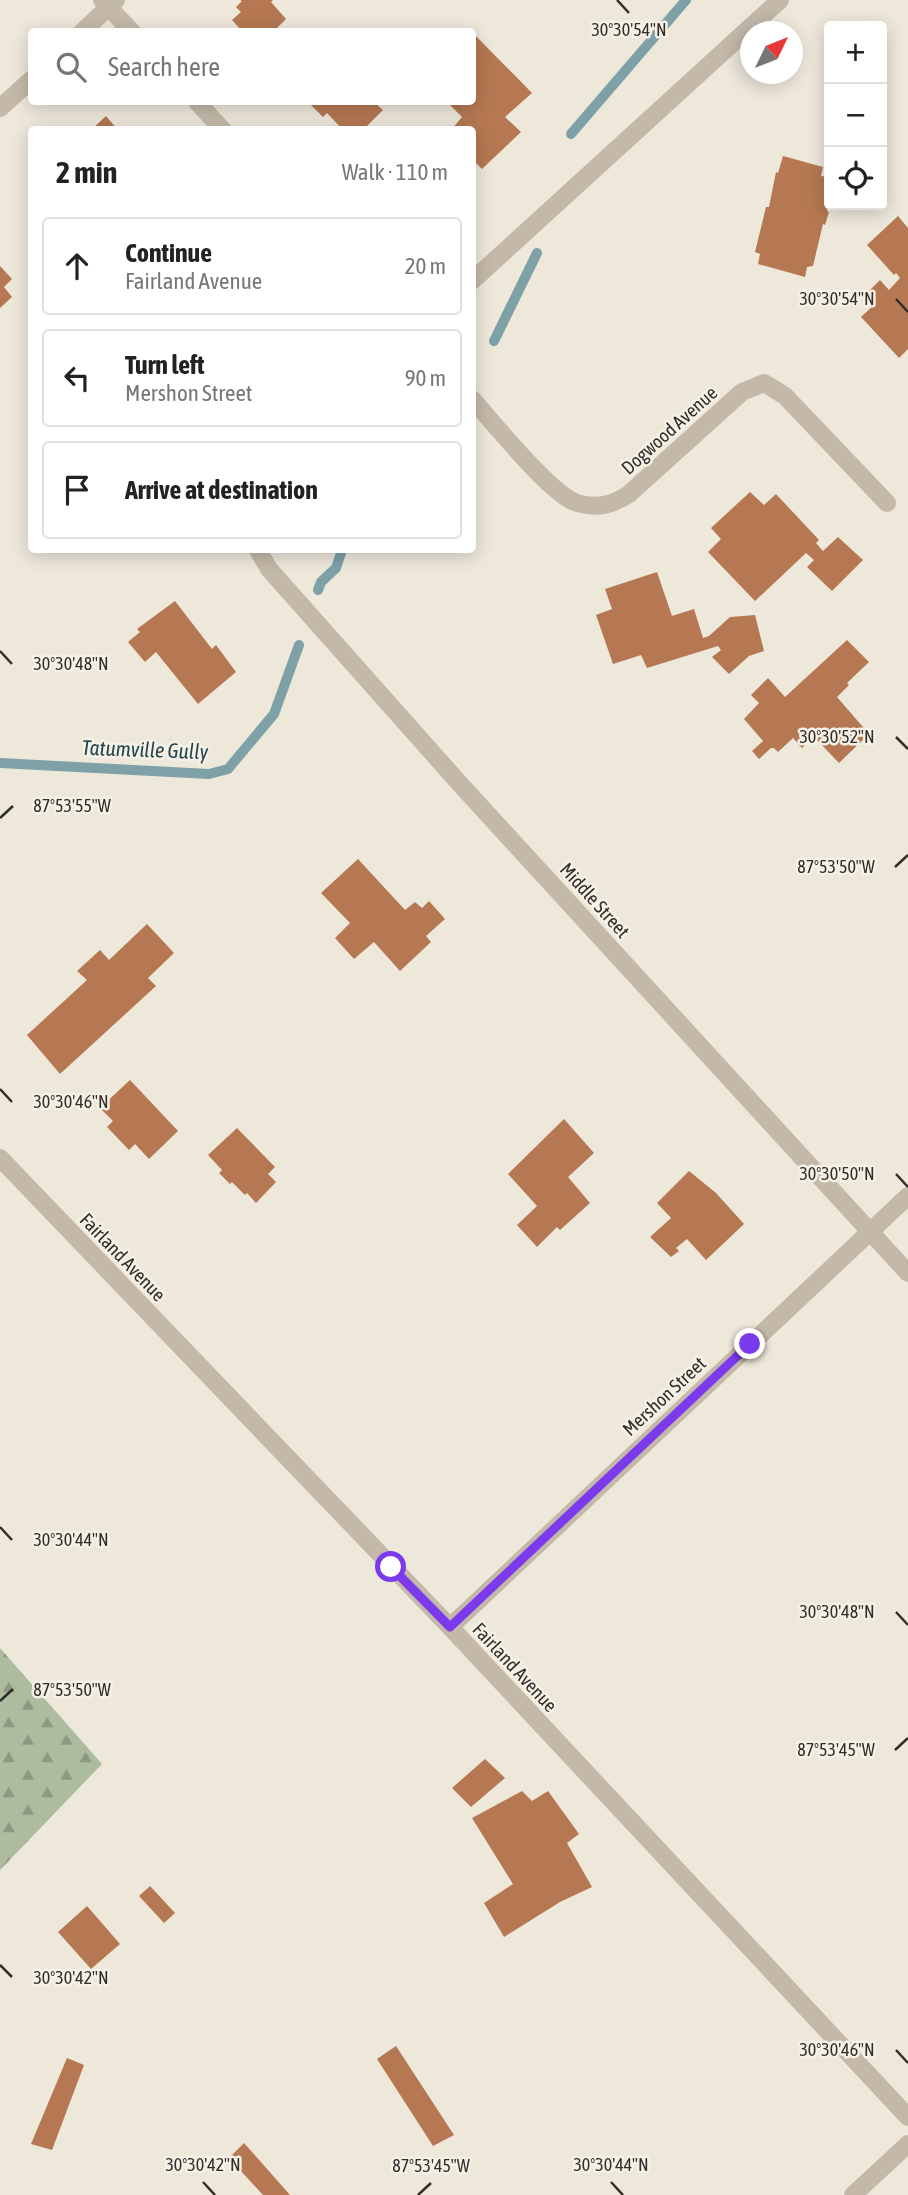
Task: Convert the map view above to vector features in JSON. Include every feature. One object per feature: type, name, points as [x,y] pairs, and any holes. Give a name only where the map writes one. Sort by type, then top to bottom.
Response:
[{"type":"street","points":[[476,277],[779,0]]},
{"type":"street","points":[[86,28],[109,2],[129,28]]},
{"type":"street","points":[[0,108],[28,83]]},
{"type":"street","points":[[200,105],[219,126]]},
{"type":"street","name":"Dogwood Avenue","points":[[476,402],[552,486],[574,502],[597,507],[614,504],[629,494],[742,392],[766,376],[887,503]]},
{"type":"street","name":"Middle Street","points":[[260,553],[269,569],[442,763],[908,1273]]},
{"type":"street","name":"Fairland Avenue","points":[[0,1158],[450,1627],[908,2117]]},
{"type":"street","name":"Mershon Street","points":[[450,1627],[908,1196]]},
{"type":"street","points":[[853,2195],[908,2144]]},
{"type":"green space","points":[[0,1648],[102,1764],[0,1870]]},
{"type":"building","points":[[240,0],[273,0],[271,2],[286,19],[277,28],[239,28],[232,20],[241,12],[236,7],[242,1]]},
{"type":"building","points":[[476,36],[532,93],[505,117],[521,132],[482,169],[476,163],[476,126],[454,126],[462,117],[450,105],[476,105]]},
{"type":"building","points":[[311,105],[377,105],[383,110],[367,126],[339,126],[327,113],[323,117]]},
{"type":"building","points":[[106,116],[115,126],[95,126]]},
{"type":"building","points":[[783,156],[823,167],[821,176],[824,176],[824,210],[829,212],[825,225],[823,224],[813,266],[807,267],[805,277],[758,264],[760,254],[755,252],[766,207],[769,207],[776,172],[778,173]]},
{"type":"building","points":[[898,216],[908,228],[908,349],[899,358],[861,317],[874,305],[864,296],[880,280],[889,290],[900,278],[896,273],[894,275],[867,245]]},
{"type":"building","points":[[0,266],[12,279],[4,287],[12,297],[0,308]]},
{"type":"building","points":[[750,492],[764,505],[776,494],[819,540],[816,543],[823,551],[838,537],[863,560],[832,591],[807,567],[814,560],[806,553],[755,601],[708,552],[721,539],[711,528]]},
{"type":"building","points":[[657,572],[672,616],[694,609],[703,638],[709,636],[730,617],[755,615],[764,651],[749,656],[729,674],[712,657],[721,650],[718,646],[647,668],[641,655],[613,664],[596,615],[612,609],[605,589]]},
{"type":"building","points":[[175,601],[212,649],[216,645],[236,672],[198,704],[156,652],[145,662],[128,642],[140,632],[137,629]]},
{"type":"building","points":[[847,640],[869,662],[837,697],[869,734],[839,763],[814,737],[802,748],[793,738],[778,752],[771,748],[759,759],[752,751],[763,741],[744,719],[759,703],[751,695],[768,678],[785,697]]},
{"type":"building","points":[[358,859],[405,910],[415,902],[422,908],[429,901],[445,919],[426,936],[431,942],[400,971],[374,942],[354,959],[335,938],[350,923],[321,893]]},
{"type":"building","points":[[147,924],[174,953],[148,978],[156,986],[60,1074],[27,1035],[87,980],[77,971],[100,950],[109,960]]},
{"type":"building","points":[[130,1080],[178,1131],[149,1159],[135,1144],[129,1150],[107,1127],[113,1121],[100,1108]]},
{"type":"building","points":[[564,1119],[594,1153],[568,1177],[590,1203],[560,1230],[557,1227],[537,1247],[517,1225],[537,1206],[508,1174]]},
{"type":"building","points":[[237,1128],[275,1167],[268,1174],[276,1182],[256,1203],[219,1173],[222,1170],[208,1155]]},
{"type":"building","points":[[689,1171],[716,1193],[744,1224],[706,1260],[687,1239],[676,1248],[679,1251],[671,1257],[650,1237],[671,1218],[657,1203]]},
{"type":"building","points":[[485,1759],[505,1778],[471,1807],[452,1788]]},
{"type":"building","points":[[522,1791],[532,1801],[548,1791],[579,1834],[567,1843],[592,1887],[560,1902],[504,1937],[484,1903],[513,1884],[472,1818]]},
{"type":"building","points":[[150,1886],[175,1913],[164,1923],[139,1896]]},
{"type":"building","points":[[87,1906],[120,1944],[91,1969],[58,1932]]},
{"type":"building","points":[[396,2046],[454,2135],[433,2146],[377,2059]]},
{"type":"building","points":[[67,2058],[84,2065],[52,2150],[31,2144]]},
{"type":"building","points":[[244,2143],[290,2195],[263,2195],[229,2158]]},
{"type":"waterway","name":"Tatumville Gully","points":[[571,134],[686,0]]},
{"type":"waterway","name":"Tatumville Gully","points":[[494,341],[537,253]]},
{"type":"waterway","name":"Tatumville Gully","points":[[318,590],[321,582],[336,568],[341,553]]},
{"type":"waterway","name":"Tatumville Gully","points":[[0,763],[209,774],[228,769],[274,714],[299,645]]},
{"type":"route","points":[[391,1567],[450,1627],[750,1344]]}]
